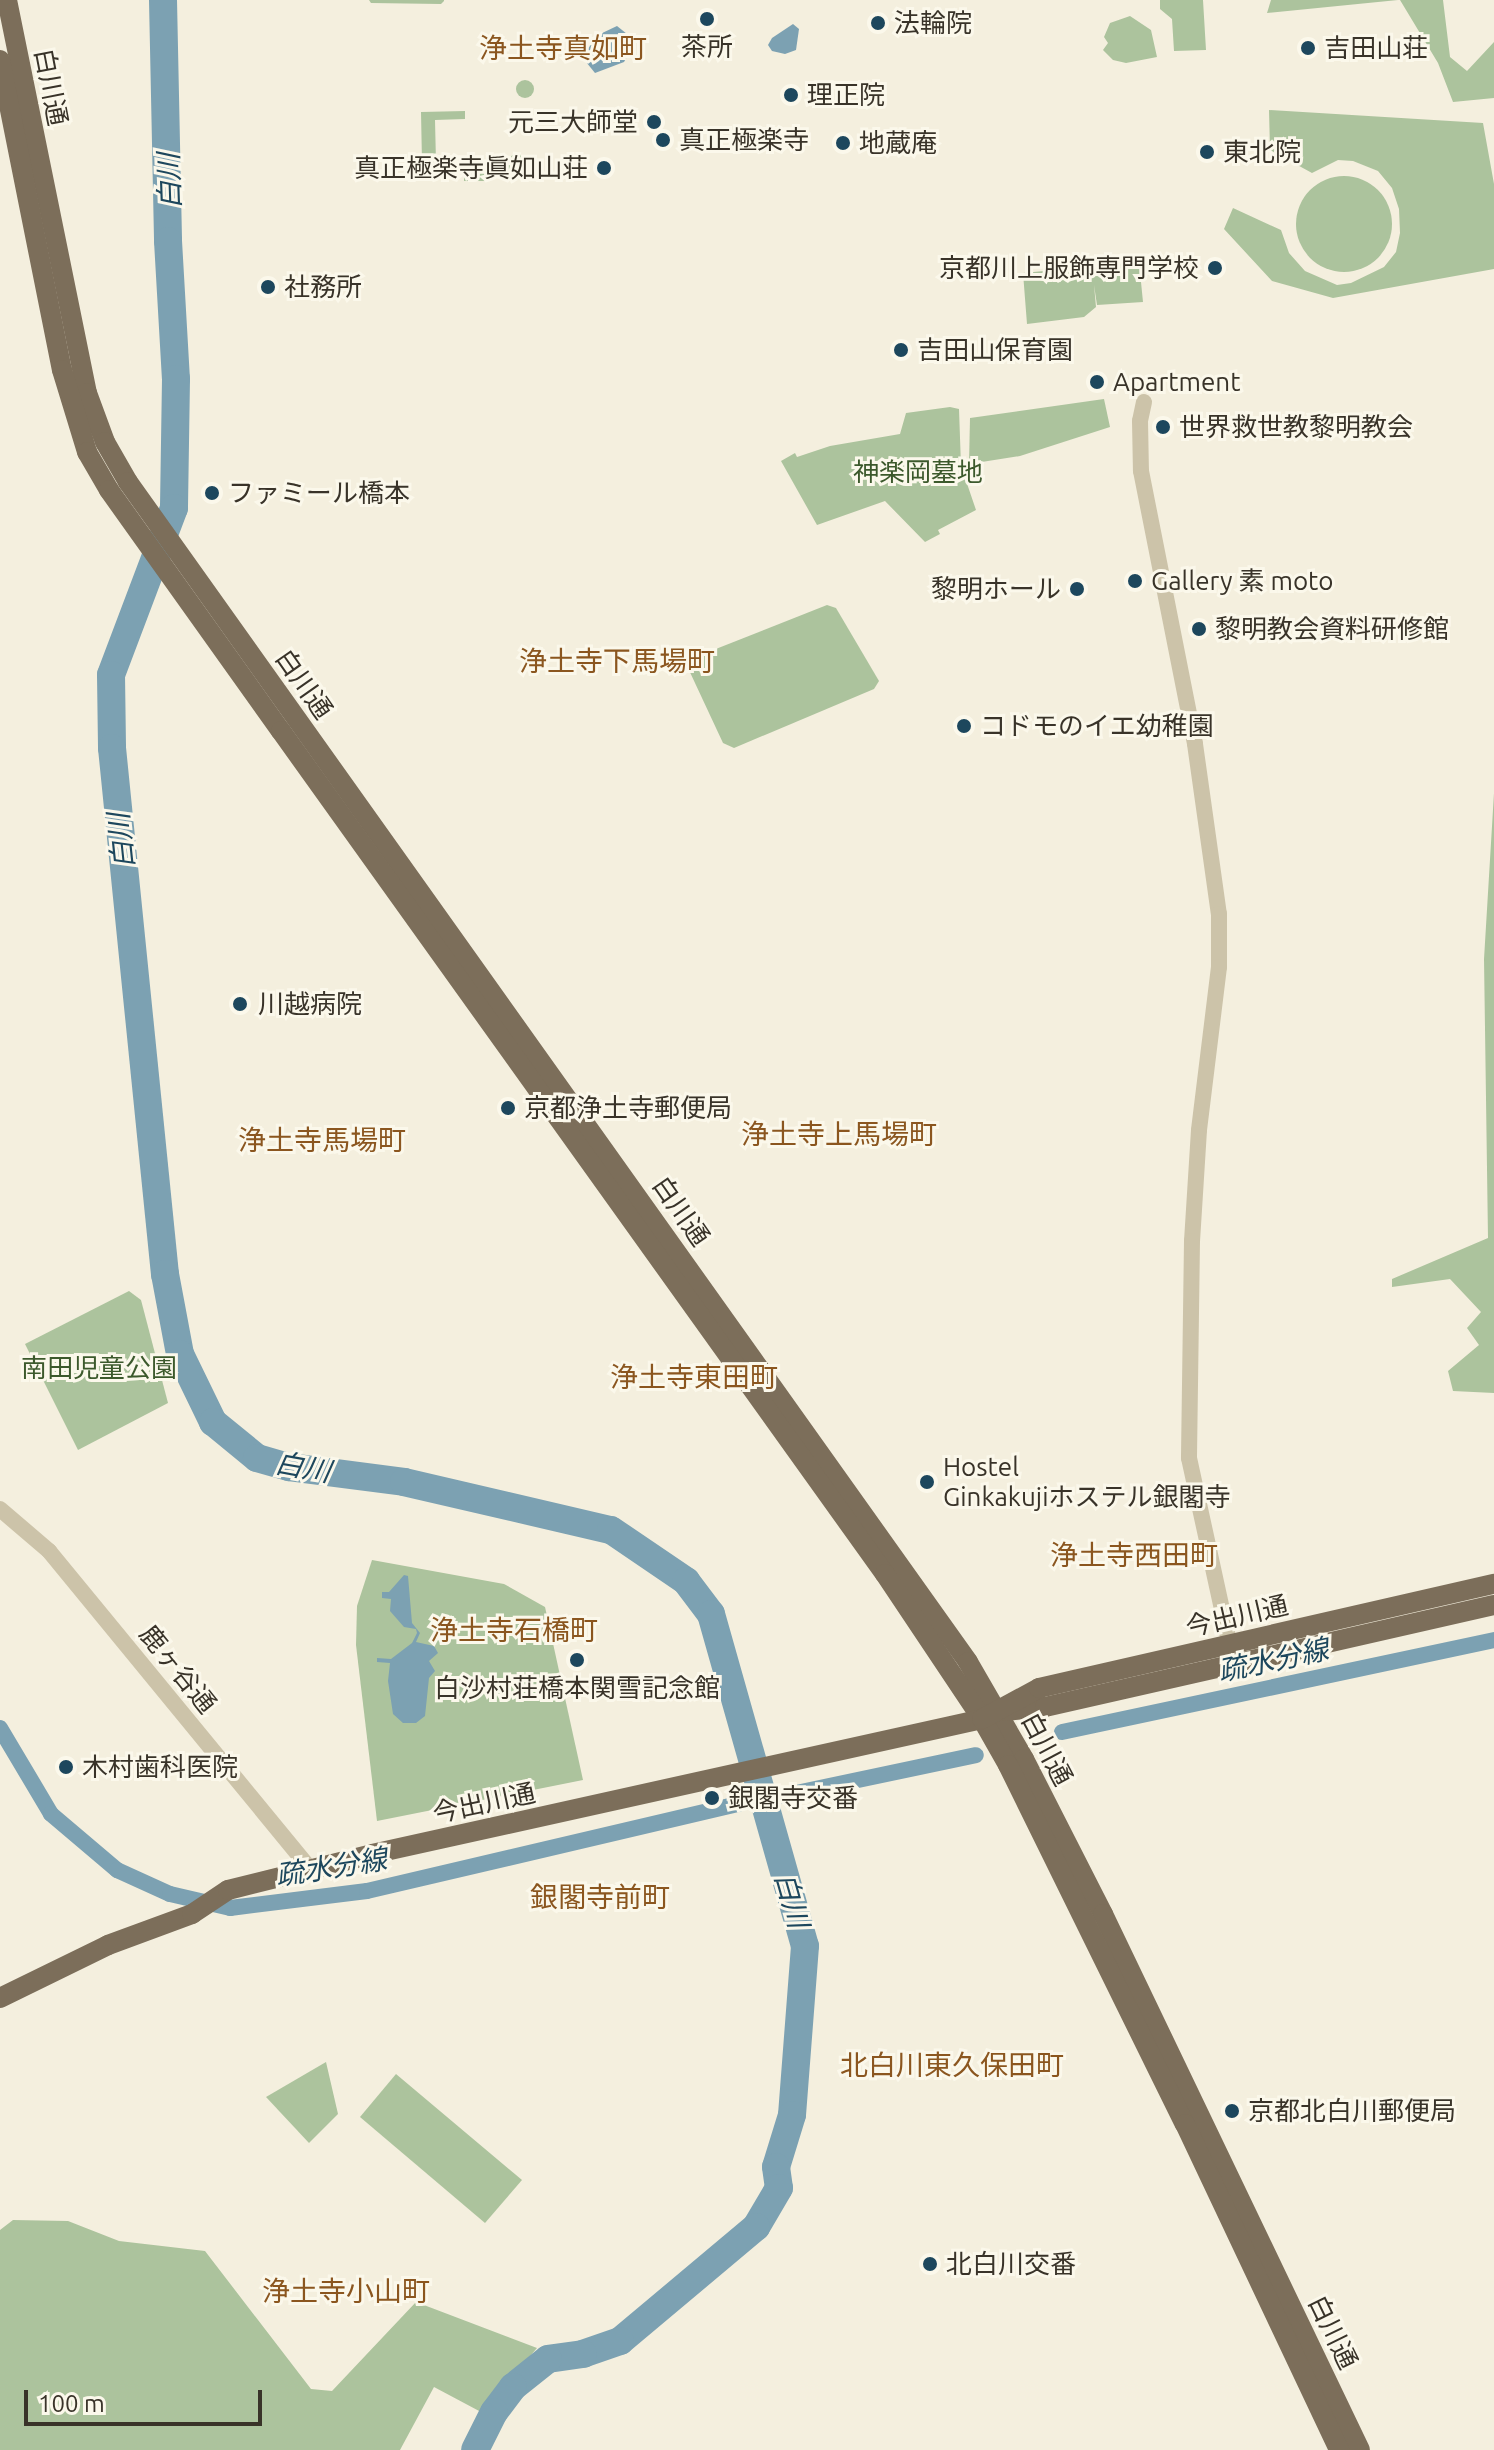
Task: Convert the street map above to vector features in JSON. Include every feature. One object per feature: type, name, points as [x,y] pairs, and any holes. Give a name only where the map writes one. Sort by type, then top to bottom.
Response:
[{"type":"main road","name":"白川通","points":[[7,0],[87,393],[105,442],[172,544],[928,1600],[1139,1987],[1360,2450]]},
{"type":"main road","name":"白川通","points":[[0,60],[62,370],[87,452],[165,567],[885,1574],[990,1716],[1008,1765],[1185,2124],[1339,2450]]},
{"type":"main road","name":"今出川通","points":[[990,1716],[1039,1688],[1494,1584]]},
{"type":"main road","name":"今出川通","points":[[0,1998],[108,1945],[210,1904],[228,1890],[310,1869],[1494,1605]]},
{"type":"street","points":[[1144,402],[1140,421],[1141,471],[1195,744],[1219,914],[1219,967],[1199,1130],[1192,1241],[1189,1458],[1233,1665]]},
{"type":"street","name":"鹿ヶ谷通","points":[[0,1509],[49,1551],[310,1869]]},
{"type":"green space","points":[[369,0],[444,1],[441,4],[371,3]]},
{"type":"green space","points":[[1160,0],[1203,0],[1206,50],[1174,51],[1172,19],[1160,9]]},
{"type":"green space","points":[[1271,0],[1398,0],[1267,13]]},
{"type":"green space","points":[[1400,0],[1443,0],[1450,57],[1467,71],[1494,42],[1494,98],[1453,102],[1438,63]]},
{"type":"green space","points":[[1130,16],[1151,30],[1157,57],[1126,63],[1113,60],[1103,50],[1108,43],[1104,37],[1110,23]]},
{"type":"green space","points":[[525,80],[534,89],[525,98],[516,89]]},
{"type":"green space","points":[[1269,110],[1483,123],[1494,184],[1494,269],[1333,298],[1272,281],[1224,229],[1233,208],[1281,230],[1289,253],[1305,271],[1337,285],[1351,283],[1384,267],[1396,252],[1400,233],[1399,209],[1392,188],[1378,171],[1353,161],[1338,160],[1312,173],[1270,150]]},
{"type":"green space","points":[[465,111],[465,119],[435,120],[436,162],[422,163],[421,112]]},
{"type":"green space","points":[[517,154],[524,157],[527,164],[524,171],[517,174],[510,171],[507,164],[510,157]]},
{"type":"green space","points":[[464,163],[486,167],[487,181],[464,181]]},
{"type":"green space","points":[[1344,176],[1362,179],[1378,190],[1389,206],[1392,224],[1389,242],[1378,258],[1362,269],[1344,272],[1326,269],[1310,258],[1299,242],[1296,224],[1299,206],[1310,190],[1326,179]]},
{"type":"green space","points":[[1139,262],[1143,302],[1097,305],[1094,285],[1096,307],[1084,317],[1027,324],[1023,273]]},
{"type":"green space","name":"神楽岡墓地","points":[[1104,399],[1110,427],[1020,456],[969,464],[970,418]]},
{"type":"green space","name":"神楽岡墓地","points":[[950,407],[959,409],[961,466],[976,510],[938,530],[940,534],[925,542],[885,501],[817,525],[781,461],[795,453],[797,457],[830,446],[900,434],[906,413]]},
{"type":"green space","points":[[827,605],[836,608],[879,681],[874,689],[734,748],[723,743],[688,668],[693,658]]},
{"type":"green space","points":[[1494,793],[1494,1393],[1453,1391],[1448,1371],[1479,1345],[1467,1328],[1481,1312],[1450,1279],[1392,1287],[1392,1279],[1488,1238],[1484,959]]},
{"type":"green space","name":"南田児童公園","points":[[129,1291],[141,1300],[168,1403],[78,1450],[25,1344]]},
{"type":"green space","name":"白沙村荘橋本関雪記念館","points":[[372,1560],[504,1584],[545,1607],[583,1780],[377,1821],[356,1645],[357,1606]]},
{"type":"green space","points":[[326,2062],[338,2114],[309,2143],[266,2097]]},
{"type":"green space","points":[[396,2074],[522,2180],[485,2223],[360,2117]]},
{"type":"green space","points":[[13,2220],[68,2221],[119,2241],[205,2251],[311,2389],[332,2391],[416,2302],[537,2348],[481,2412],[434,2387],[400,2450],[0,2450],[0,2230]]},
{"type":"water","points":[[793,24],[799,29],[796,50],[785,54],[772,51],[768,45],[772,38]]},
{"type":"water","points":[[617,26],[627,34],[631,47],[629,53],[624,62],[595,73],[582,57],[598,35]]},
{"type":"water","points":[[404,1575],[408,1576],[412,1623],[420,1633],[416,1642],[434,1646],[438,1653],[429,1661],[435,1671],[429,1678],[425,1716],[416,1723],[403,1723],[393,1714],[388,1681],[390,1663],[377,1662],[377,1658],[391,1659],[412,1643],[417,1633],[416,1629],[404,1627],[390,1611],[391,1599],[382,1598],[382,1592],[389,1592]]},
{"type":"waterway","name":"白川","points":[[163,0],[168,241],[176,379],[174,508],[111,675],[112,748],[165,1274],[180,1354],[213,1422],[257,1458],[289,1467],[404,1482],[611,1530],[686,1581],[711,1614],[805,1946],[792,2115],[776,2167],[779,2188],[756,2227],[620,2341],[583,2354],[548,2359],[513,2387],[494,2412],[475,2450]]},
{"type":"waterway","name":"疏水分線","points":[[1062,1732],[1494,1640]]},
{"type":"waterway","name":"疏水分線","points":[[0,1728],[51,1814],[117,1870],[170,1894],[230,1908],[367,1891],[738,1804]]},
{"type":"waterway","name":"疏水分線","points":[[782,1796],[976,1755]]},
{"type":"place","name":"茶所","points":[[707,19]]},
{"type":"place","name":"法輪院","points":[[878,23]]},
{"type":"place","name":"吉田山荘","points":[[1308,48]]},
{"type":"place","name":"理正院","points":[[791,95]]},
{"type":"place","name":"元三大師堂","points":[[654,122]]},
{"type":"place","name":"真正極楽寺","points":[[663,140]]},
{"type":"place","name":"地蔵庵","points":[[843,143]]},
{"type":"place","name":"東北院","points":[[1207,152]]},
{"type":"place","name":"真正極楽寺眞如山荘","points":[[604,168]]},
{"type":"place","name":"京都川上服飾専門学校","points":[[1215,268]]},
{"type":"place","name":"社務所","points":[[268,287]]},
{"type":"place","name":"吉田山保育園","points":[[901,350]]},
{"type":"place","name":"Apartment","points":[[1097,382]]},
{"type":"place","name":"世界救世教黎明教会","points":[[1163,427]]},
{"type":"place","name":"ファミール橋本","points":[[212,493]]},
{"type":"place","name":"Gallery 素 moto","points":[[1135,581]]},
{"type":"place","name":"黎明ホール","points":[[1077,589]]},
{"type":"place","name":"黎明教会資料研修館","points":[[1199,629]]},
{"type":"place","name":"コドモのイエ幼稚園","points":[[964,726]]},
{"type":"place","name":"川越病院","points":[[240,1004]]},
{"type":"place","name":"京都浄土寺郵便局","points":[[508,1108]]},
{"type":"place","name":"Hostel Ginkakujiホステル銀閣寺","points":[[927,1482]]},
{"type":"place","name":"白沙村荘橋本関雪記念館","points":[[577,1660]]},
{"type":"place","name":"木村歯科医院","points":[[66,1767]]},
{"type":"place","name":"銀閣寺交番","points":[[712,1798]]},
{"type":"place","name":"京都北白川郵便局","points":[[1232,2111]]},
{"type":"place","name":"北白川交番","points":[[930,2264]]},
{"type":"district","name":"浄土寺真如町","points":[[563,48]]},
{"type":"district","name":"浄土寺下馬場町","points":[[617,661]]},
{"type":"district","name":"浄土寺上馬場町","points":[[839,1134]]},
{"type":"district","name":"浄土寺馬場町","points":[[322,1140]]},
{"type":"district","name":"浄土寺東田町","points":[[694,1377]]},
{"type":"district","name":"浄土寺西田町","points":[[1134,1555]]},
{"type":"district","name":"浄土寺石橋町","points":[[514,1630]]},
{"type":"district","name":"銀閣寺前町","points":[[600,1897]]},
{"type":"district","name":"北白川東久保田町","points":[[952,2065]]},
{"type":"district","name":"浄土寺小山町","points":[[346,2291]]}]
